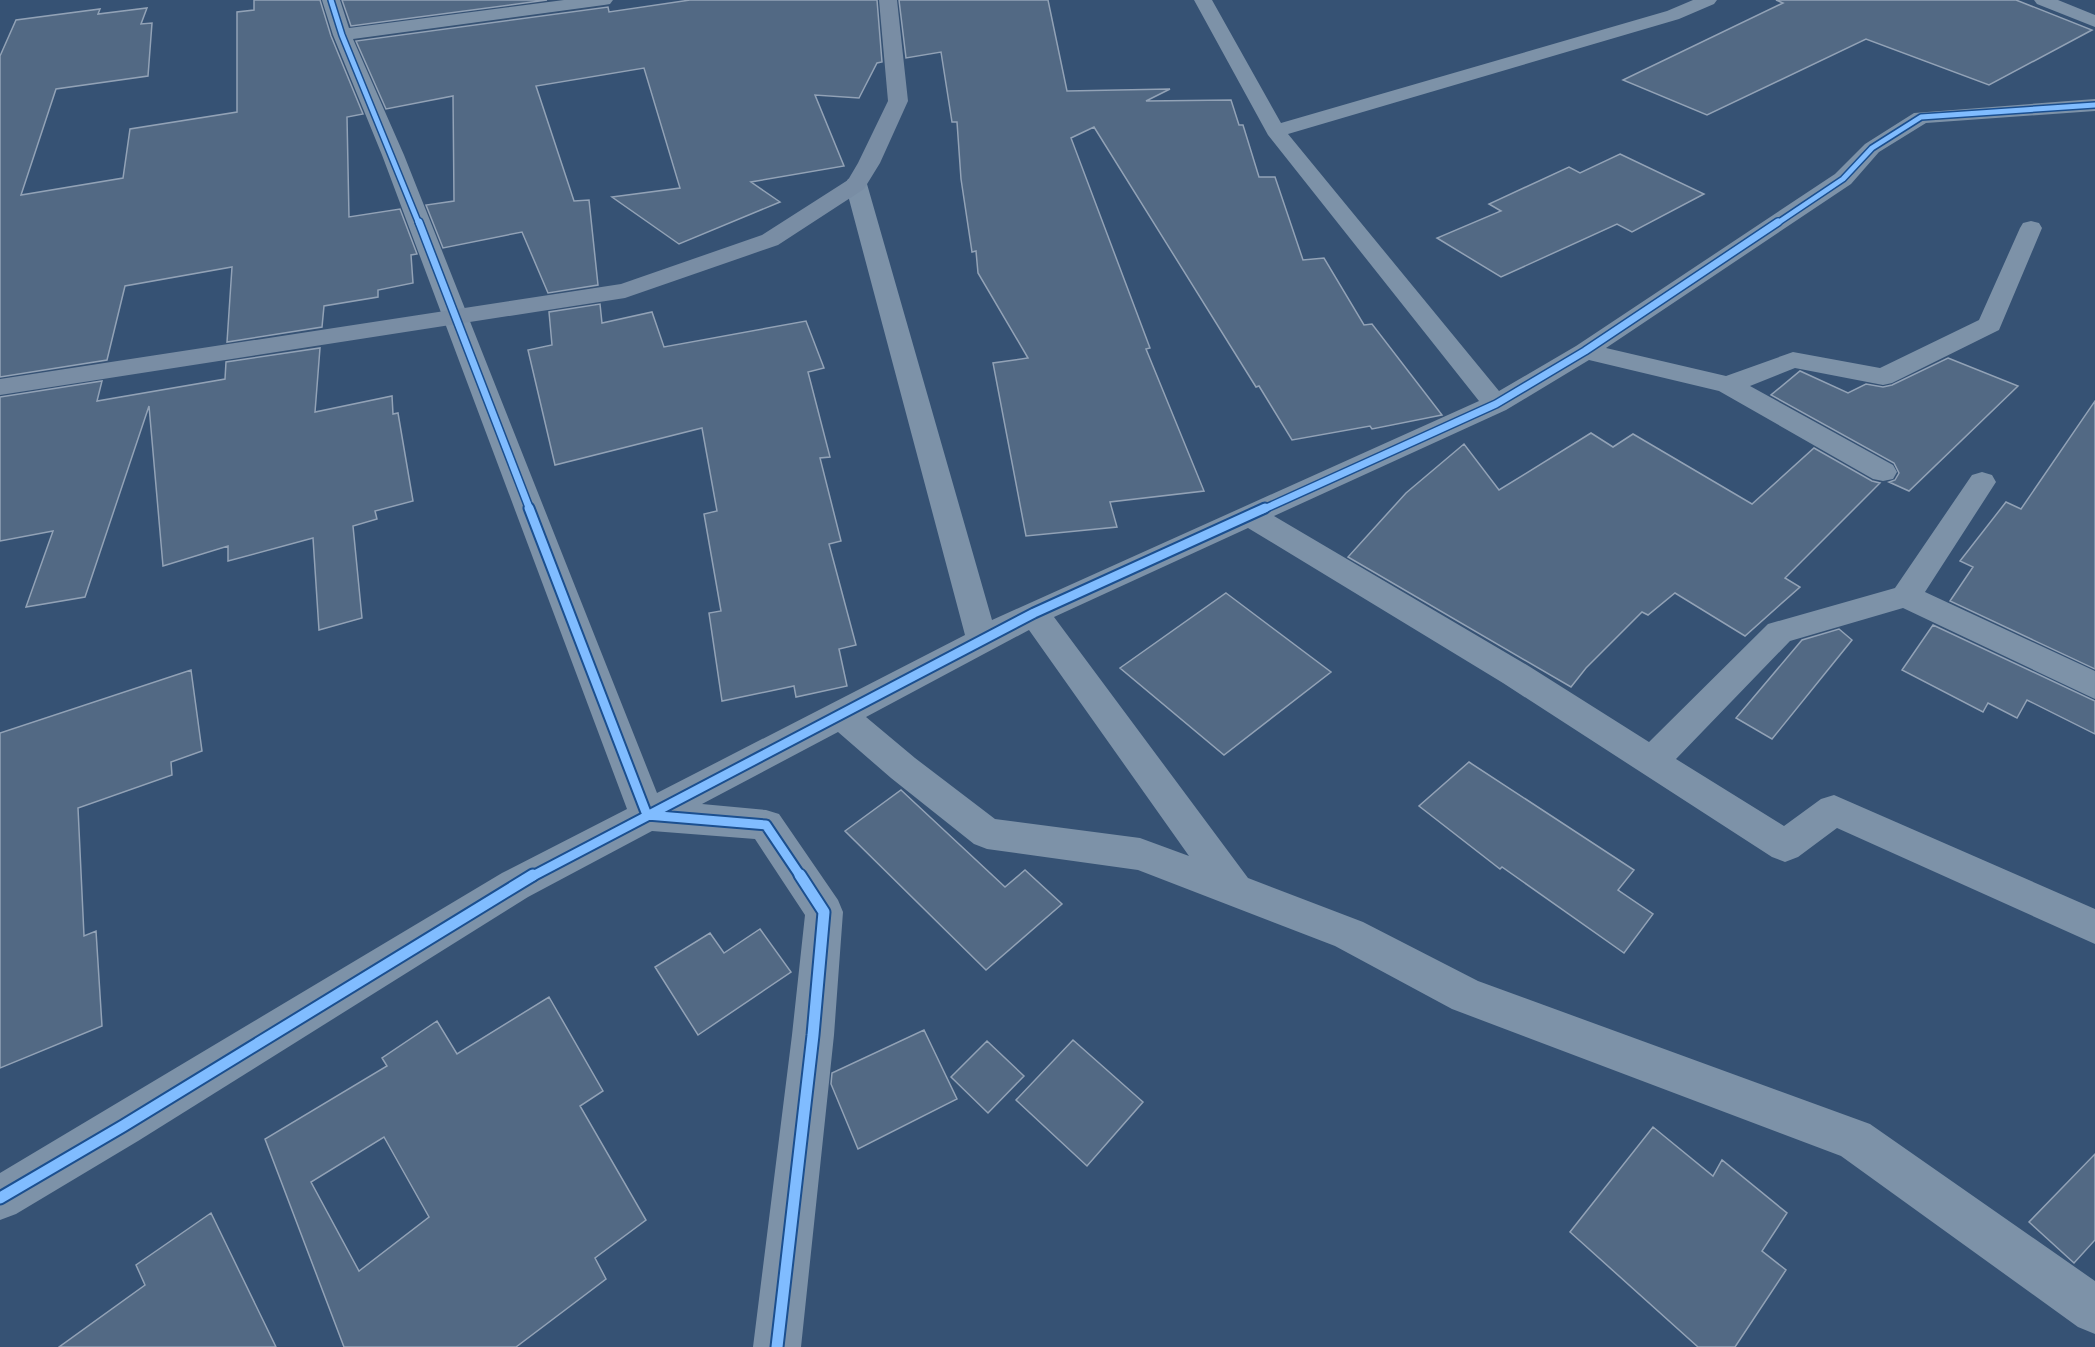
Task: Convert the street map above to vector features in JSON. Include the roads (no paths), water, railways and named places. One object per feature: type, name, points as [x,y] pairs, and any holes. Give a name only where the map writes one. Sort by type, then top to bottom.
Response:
[{"type":"street","points":[[331,0],[342,35],[393,155],[647,815]]},
{"type":"street","points":[[342,35],[604,0]]},
{"type":"street","points":[[0,387],[625,291],[770,240],[856,184],[869,164],[898,101],[888,0]]},
{"type":"street","points":[[1203,0],[1275,131],[1496,404]]},
{"type":"street","points":[[1275,131],[1672,15],[1708,0]]},
{"type":"street","points":[[2043,0],[2095,22]]},
{"type":"street","points":[[1654,5],[1672,15]]},
{"type":"street","points":[[0,1198],[123,1126],[515,885],[1034,613],[1496,404],[1585,351],[1843,179],[1872,148],[1921,117],[2095,105]]},
{"type":"street","points":[[856,184],[981,640]]},
{"type":"street","points":[[1728,385],[1793,360],[1883,376],[1990,325],[2031,228]]},
{"type":"street","points":[[1585,351],[1728,385],[1883,472]]},
{"type":"street","points":[[1652,761],[1779,632],[1906,596],[1982,482]]},
{"type":"street","points":[[1249,515],[1515,674],[1785,846],[1834,810],[2095,927]]},
{"type":"street","points":[[1906,596],[2095,686]]},
{"type":"street","points":[[1034,613],[1234,889]]},
{"type":"street","points":[[842,715],[903,768],[987,833],[1140,854],[1349,934],[1466,996],[1855,1139],[2095,1310]]},
{"type":"street","points":[[647,815],[766,825],[824,912],[813,1035],[777,1347]]}]
